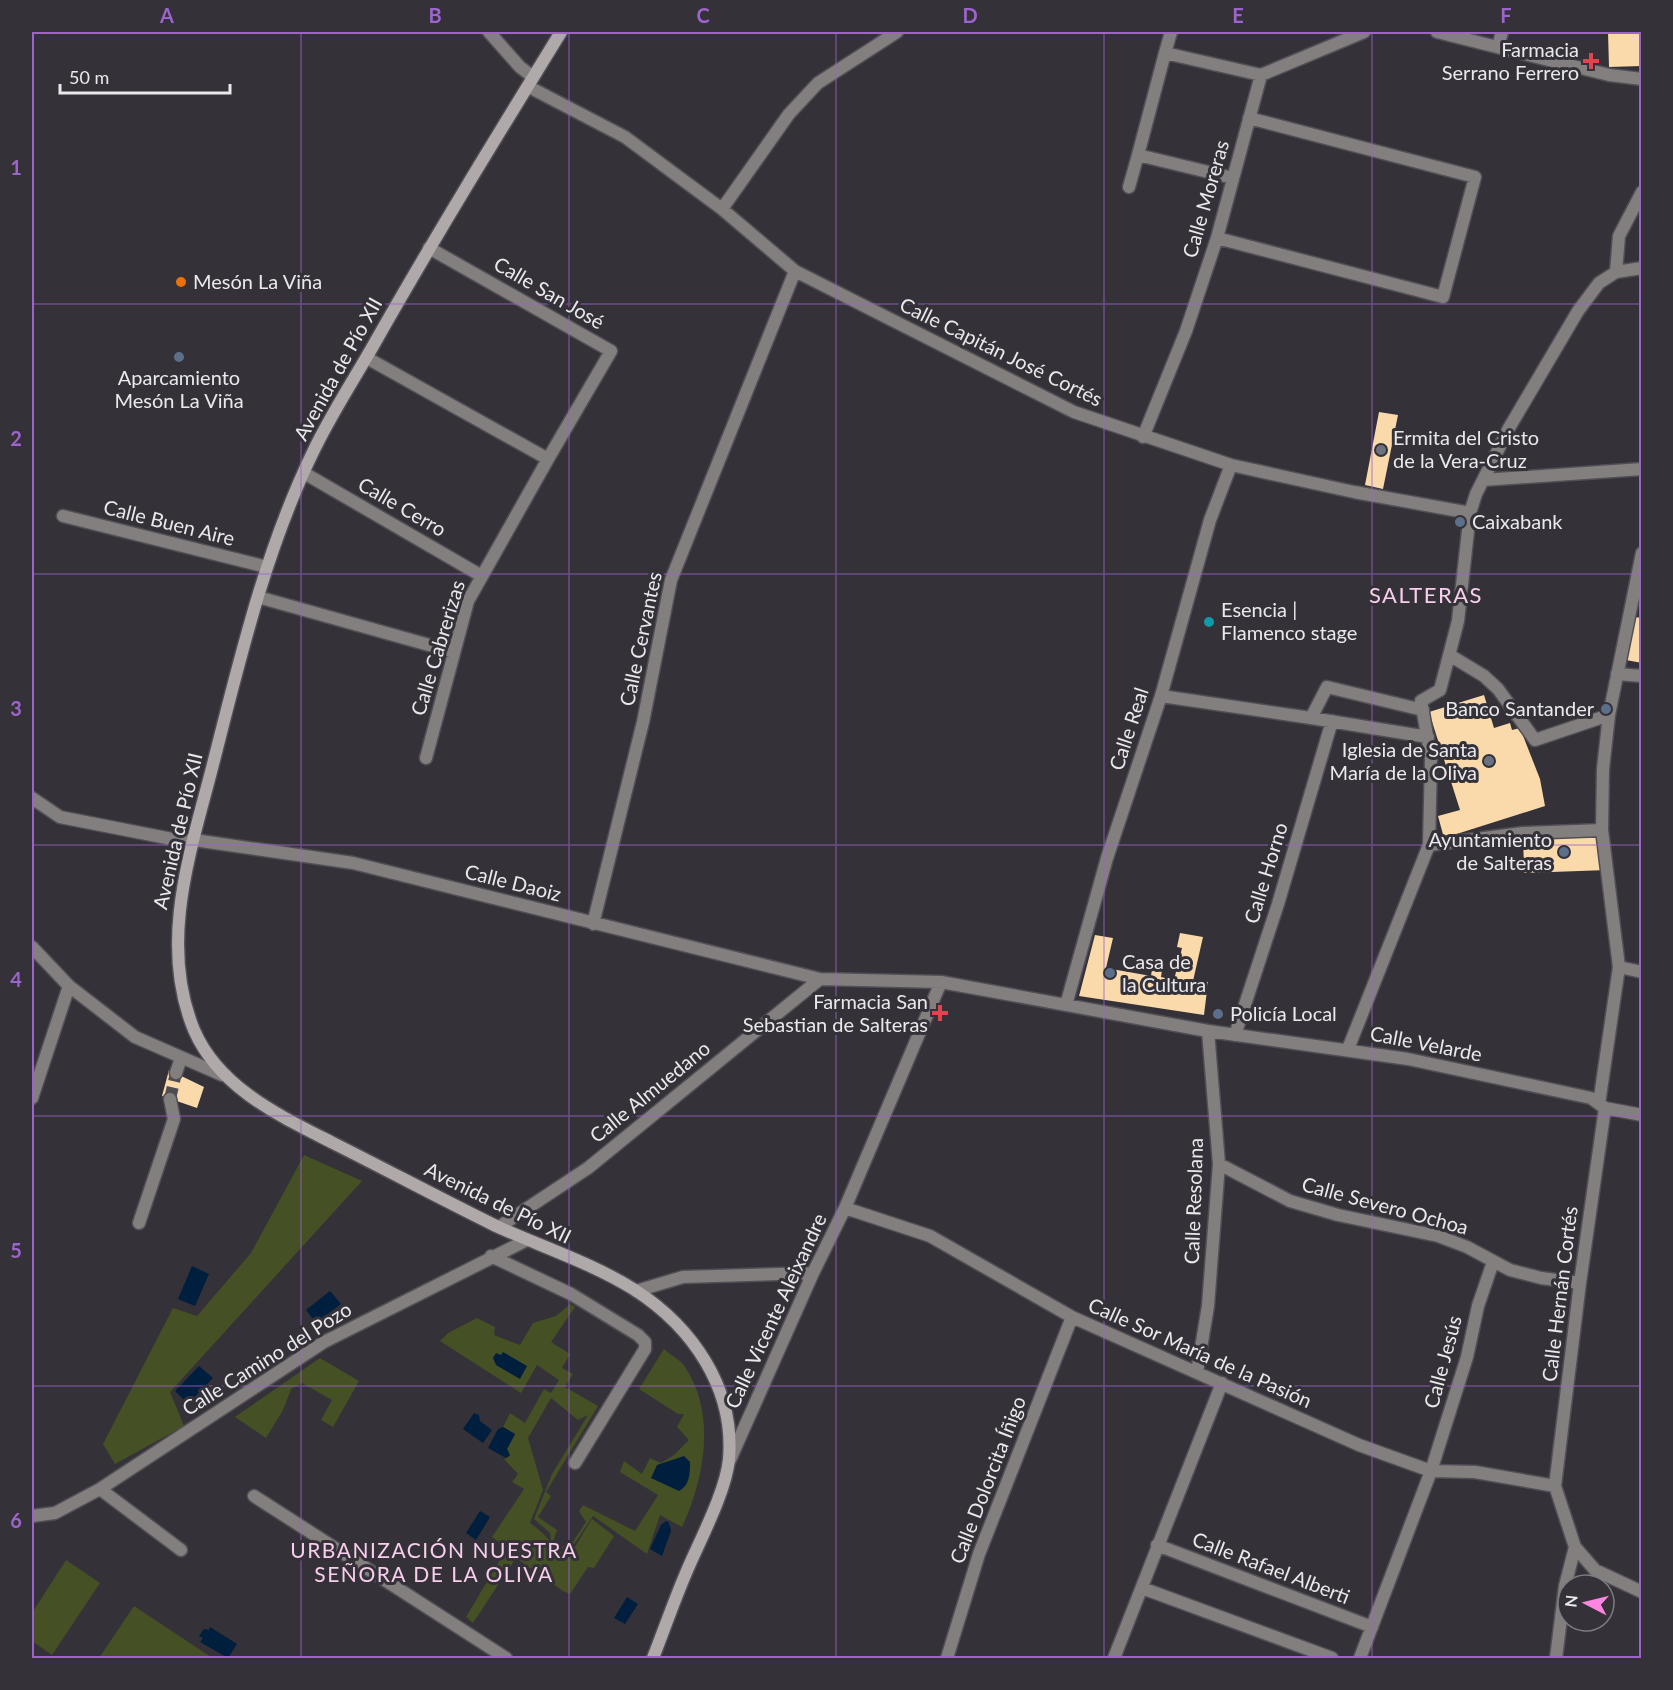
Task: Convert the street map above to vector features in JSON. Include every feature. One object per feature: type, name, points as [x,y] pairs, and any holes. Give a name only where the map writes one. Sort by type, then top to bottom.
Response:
[{"type":"main road","name":"Avenida de Pío XII","points":[[561,32],[429,248],[313,451],[267,567],[258,597],[194,840],[177,916],[176,959],[184,1001],[195,1032],[222,1075],[259,1102],[301,1127],[498,1227],[636,1291],[687,1334],[706,1359],[718,1383],[724,1408],[729,1462]]},
{"type":"main road","name":"Calle Vicente Aleixandre","points":[[653,1659],[711,1516],[729,1462]]},
{"type":"street","name":"Calle Capitán José Cortés","points":[[489,32],[531,82],[625,137],[722,209],[795,271],[1074,412],[1231,465],[1354,492],[1470,513]]},
{"type":"street","points":[[722,209],[789,114],[818,82],[897,32]]},
{"type":"street","points":[[1129,187],[1171,32]]},
{"type":"street","points":[[1165,53],[1261,75],[1364,32]]},
{"type":"street","points":[[1437,32],[1609,75],[1641,79]]},
{"type":"street","points":[[1498,46],[1502,32]]},
{"type":"street","name":"Calle Moreras","points":[[1143,437],[1186,331],[1217,238],[1261,75]]},
{"type":"street","points":[[1217,238],[1443,297],[1446,286],[1475,177],[1249,118]]},
{"type":"street","points":[[1138,155],[1233,178]]},
{"type":"street","points":[[1616,272],[1619,236],[1641,192]]},
{"type":"street","name":"Calle San José","points":[[429,248],[611,351],[548,459]]},
{"type":"street","points":[[1348,1049],[1429,845],[1431,759],[1421,701],[1440,690],[1451,656],[1458,621],[1470,513],[1483,480],[1509,428],[1578,311],[1599,283],[1616,272],[1641,268]]},
{"type":"street","name":"Calle Cervantes","points":[[593,924],[644,722],[671,580],[795,271]]},
{"type":"street","points":[[367,358],[548,459]]},
{"type":"street","name":"Calle Cabrerizas","points":[[426,758],[468,601],[480,575],[548,459]]},
{"type":"street","name":"Calle Real","points":[[1066,1005],[1107,858],[1161,696],[1210,520],[1231,465]]},
{"type":"street","points":[[1483,480],[1641,469]]},
{"type":"street","name":"Calle Cerro","points":[[304,473],[480,575]]},
{"type":"street","name":"Calle Buen Aire","points":[[63,516],[267,567]]},
{"type":"street","name":"Calle Hernán Cortés","points":[[1555,1486],[1619,967],[1602,830],[1603,769],[1609,715],[1641,553]]},
{"type":"street","points":[[258,597],[454,652]]},
{"type":"street","points":[[1451,656],[1484,676],[1498,689],[1535,740],[1609,715]]},
{"type":"street","points":[[1617,674],[1641,676]]},
{"type":"street","points":[[1311,718],[1327,687],[1423,710]]},
{"type":"street","points":[[1161,696],[1428,737]]},
{"type":"street","name":"Calle Horno","points":[[1234,1035],[1278,904],[1332,722]]},
{"type":"street","name":"Calle Daoiz","points":[[32,798],[60,817],[177,840],[194,840],[353,863],[820,979],[941,982],[1066,1005]]},
{"type":"street","points":[[1429,845],[1523,833],[1602,830]]},
{"type":"street","points":[[32,947],[69,986],[135,1037],[222,1075]]},
{"type":"street","points":[[1619,967],[1641,972]]},
{"type":"street","name":"Calle Almuedano","points":[[498,1227],[588,1168],[820,979]]},
{"type":"street","name":"Calle Vicente Aleixandre","points":[[729,1462],[813,1273],[846,1208],[941,982]]},
{"type":"street","points":[[32,1098],[69,986]]},
{"type":"street","name":"Calle Velarde","points":[[1066,1005],[1208,1031],[1348,1049],[1591,1098],[1602,1106],[1641,1114]]},
{"type":"street","name":"Calle Resolana","points":[[1197,1372],[1208,1306],[1220,1164],[1208,1031]]},
{"type":"street","points":[[176,1073],[181,1058]]},
{"type":"street","points":[[139,1223],[174,1119],[170,1099]]},
{"type":"street","name":"Calle Severo Ochoa","points":[[1220,1164],[1290,1201],[1338,1215],[1438,1236],[1467,1247],[1492,1262],[1541,1278],[1580,1282]]},
{"type":"street","name":"Calle Sor María de la Pasión","points":[[846,1208],[930,1236],[1072,1317],[1359,1445],[1431,1472],[1476,1472],[1555,1486]]},
{"type":"street","name":"Calle Camino del Pozo","points":[[32,1516],[55,1513],[100,1489],[324,1342],[491,1256],[527,1240]]},
{"type":"street","points":[[491,1256],[571,1294],[638,1335],[645,1342],[645,1349],[575,1463]]},
{"type":"street","name":"Calle Jesús","points":[[1360,1659],[1431,1472],[1467,1357],[1478,1306],[1492,1262]]},
{"type":"street","points":[[636,1291],[683,1277],[813,1273]]},
{"type":"street","name":"Calle Dolorcita Íñigo","points":[[947,1659],[979,1554],[1072,1317]]},
{"type":"street","points":[[1114,1659],[1222,1383]]},
{"type":"street","points":[[1555,1486],[1575,1547],[1595,1570],[1641,1592]]},
{"type":"street","points":[[100,1489],[181,1550]]},
{"type":"street","points":[[254,1496],[506,1659]]},
{"type":"street","name":"Calle Rafael Alberti","points":[[1157,1545],[1372,1627]]},
{"type":"street","points":[[1556,1659],[1565,1586],[1575,1547]]},
{"type":"street","points":[[1142,1588],[1332,1659]]},
{"type":"green space","points":[[304,1155],[362,1181],[170,1392],[184,1426],[115,1464],[103,1444],[173,1308],[197,1316],[251,1253]]},
{"type":"green space","points":[[570,1304],[575,1307],[551,1342],[570,1354],[562,1368],[573,1374],[565,1387],[598,1406],[546,1492],[551,1496],[538,1517],[557,1530],[553,1542],[568,1549],[586,1522],[579,1511],[583,1505],[635,1531],[658,1495],[620,1472],[624,1461],[642,1474],[650,1458],[661,1463],[674,1455],[689,1440],[677,1427],[684,1414],[678,1414],[639,1389],[664,1349],[685,1367],[695,1386],[701,1406],[704,1447],[690,1508],[682,1527],[660,1515],[647,1554],[593,1516],[569,1552],[551,1541],[550,1533],[534,1519],[552,1474],[588,1415],[578,1420],[551,1398],[528,1438],[543,1490],[530,1523],[568,1558],[592,1519],[614,1536],[594,1568],[588,1567],[570,1594],[516,1558],[473,1623],[466,1617],[507,1548],[492,1537],[524,1489],[512,1482],[518,1474],[504,1459],[510,1456],[507,1449],[515,1434],[503,1427],[510,1413],[525,1423],[544,1389],[551,1393],[559,1380],[537,1365],[521,1393],[440,1341],[448,1333],[477,1318],[495,1327],[494,1335],[520,1345],[533,1323],[556,1316]]},
{"type":"green space","points":[[320,1358],[359,1381],[333,1427],[321,1420],[332,1400],[302,1383],[291,1389],[283,1410],[266,1438],[235,1417]]},
{"type":"green space","points":[[66,1560],[100,1583],[52,1655],[32,1641],[32,1613]]},
{"type":"green space","points":[[134,1606],[211,1657],[99,1658]]},
{"type":"water","points":[[192,1266],[209,1274],[195,1306],[178,1299]]},
{"type":"water","points":[[330,1291],[341,1304],[316,1323],[306,1310]]},
{"type":"water","points":[[503,1352],[527,1366],[520,1379],[496,1365],[493,1358],[496,1353],[501,1355]]},
{"type":"water","points":[[199,1366],[213,1378],[188,1404],[175,1391]]},
{"type":"water","points":[[474,1413],[479,1415],[480,1421],[492,1430],[483,1443],[463,1429]]},
{"type":"water","points":[[503,1427],[515,1434],[507,1449],[510,1455],[506,1458],[488,1448],[498,1429]]},
{"type":"water","points":[[684,1456],[690,1462],[689,1475],[683,1489],[679,1491],[651,1478],[657,1465]]},
{"type":"water","points":[[480,1511],[490,1517],[476,1540],[466,1533]]},
{"type":"water","points":[[666,1521],[671,1531],[662,1556],[650,1549],[661,1525]]},
{"type":"water","points":[[627,1597],[638,1604],[625,1624],[614,1618]]},
{"type":"water","points":[[210,1627],[237,1644],[228,1658],[200,1642],[203,1638],[199,1636],[204,1629],[209,1630]]},
{"type":"building","points":[[1608,32],[1642,32],[1642,66],[1609,67]]},
{"type":"building","name":"Ermita del Cristo de la Vera-Cruz","points":[[1379,412],[1398,415],[1383,489],[1365,485]]},
{"type":"building","points":[[1635,617],[1642,618],[1642,663],[1626,660]]},
{"type":"building","name":"Iglesia de Santa María de la Oliva","points":[[1484,695],[1494,728],[1510,723],[1512,730],[1520,728],[1540,779],[1545,806],[1444,838],[1438,816],[1460,810],[1429,712]]},
{"type":"building","name":"Ayuntamiento de Salteras","points":[[1602,830],[1607,870],[1524,873],[1523,833]]},
{"type":"building","name":"Casa de la Cultura","points":[[1180,933],[1203,937],[1193,981],[1208,982],[1204,1015],[1079,996],[1095,935],[1113,938],[1106,968],[1151,976],[1152,969],[1162,970],[1161,977],[1174,980],[1182,948],[1177,947]]},
{"type":"building","points":[[169,1070],[204,1087],[197,1108],[162,1096]]},
{"type":"tunnel","points":[[170,1099],[176,1073]]},
{"type":"place","name":"Farmacia Serrano Ferrero","points":[[1591,61]]},
{"type":"place","name":"Mesón La Viña","points":[[181,282]]},
{"type":"place","name":"Aparcamiento Mesón La Viña","points":[[179,357]]},
{"type":"place","name":"Ermita del Cristo de la Vera-Cruz","points":[[1381,450]]},
{"type":"place","name":"Caixabank","points":[[1460,522]]},
{"type":"place","name":"Esencia | Flamenco stage","points":[[1209,622]]},
{"type":"place","name":"Banco Santander","points":[[1606,709]]},
{"type":"place","name":"Iglesia de Santa María de la Oliva","points":[[1489,761]]},
{"type":"place","name":"Ayuntamiento de Salteras","points":[[1564,852]]},
{"type":"place","name":"Casa de la Cultura","points":[[1110,973]]},
{"type":"place","name":"Farmacia San Sebastian de Salteras","points":[[940,1013]]},
{"type":"place","name":"Policía Local","points":[[1218,1014]]},
{"type":"district","name":"SALTERAS","points":[[1426,595]]},
{"type":"district","name":"URBANIZACIÓN NUESTRA SEÑORA DE LA OLIVA","points":[[434,1563]]}]
